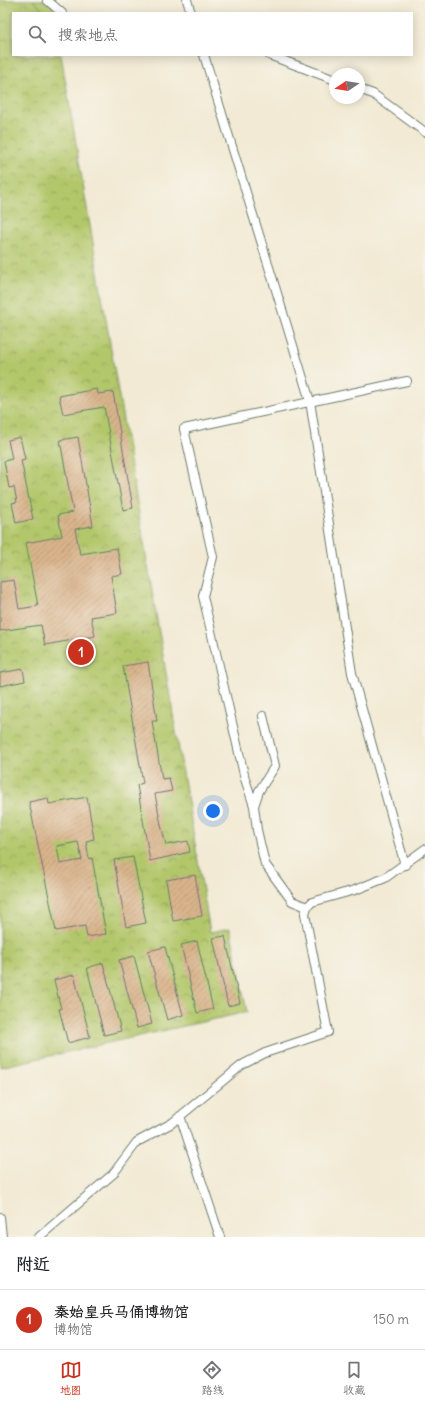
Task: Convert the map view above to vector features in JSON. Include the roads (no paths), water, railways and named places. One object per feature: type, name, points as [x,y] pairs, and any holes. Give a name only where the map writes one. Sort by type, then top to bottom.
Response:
[{"type":"street","points":[[47,0],[61,12]]},
{"type":"street","points":[[187,0],[191,12]]},
{"type":"street","points":[[204,56],[310,401],[352,672],[405,865]]},
{"type":"street","points":[[272,56],[329,78]]},
{"type":"street","points":[[365,91],[373,94],[425,132]]},
{"type":"street","points":[[307,908],[292,901],[265,864],[257,830],[254,806],[245,778],[203,596],[213,557],[184,429],[407,381]]},
{"type":"street","points":[[254,806],[259,792],[275,766],[263,716]]},
{"type":"street","points":[[39,1237],[113,1174],[137,1142],[172,1122],[242,1065],[265,1053],[328,1032],[306,914],[307,908],[312,902],[355,890],[385,878],[425,850]]},
{"type":"street","points":[[180,1116],[220,1237]]},
{"type":"street","points":[[0,1217],[2,1237]]},
{"type":"place","name":"秦始皇兵马俑博物馆","points":[[81,652]]}]
